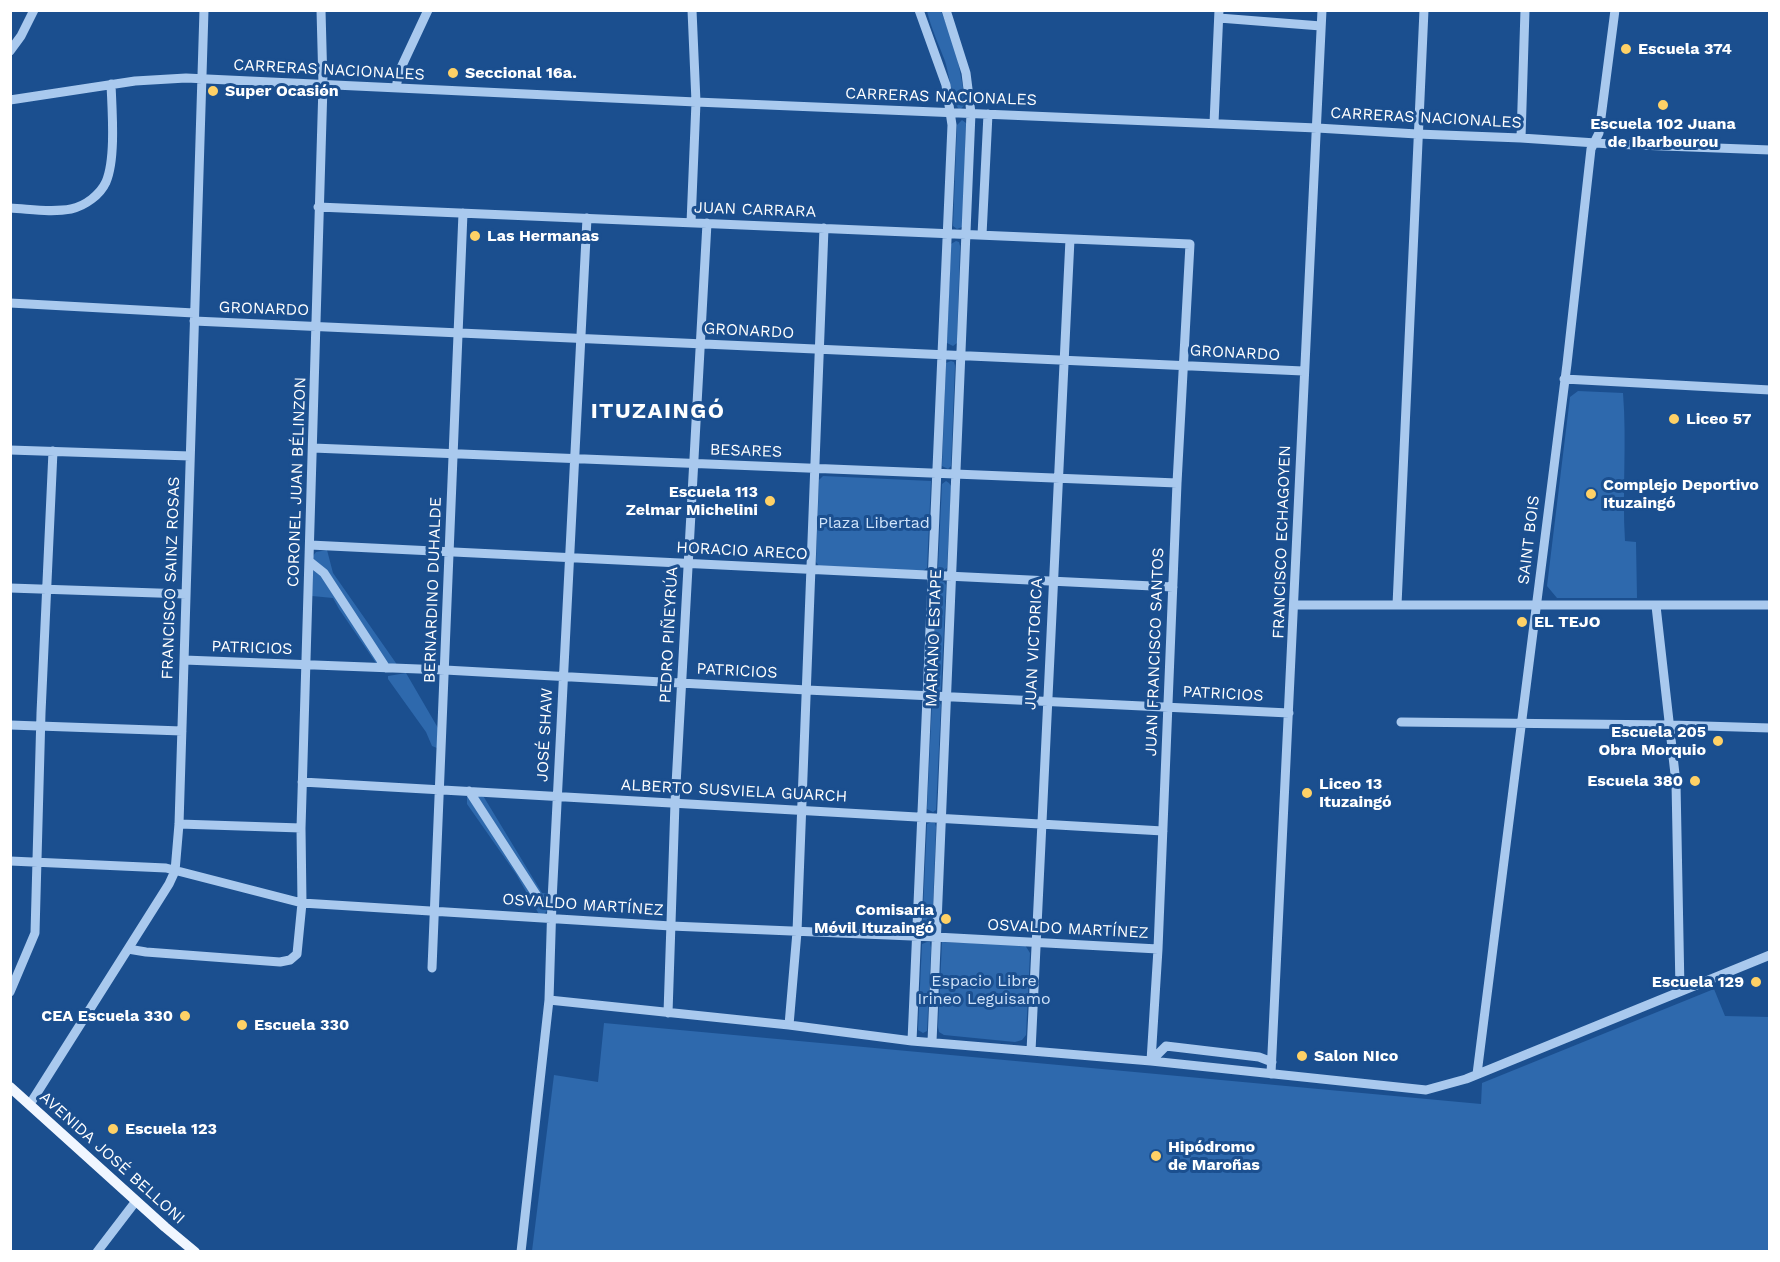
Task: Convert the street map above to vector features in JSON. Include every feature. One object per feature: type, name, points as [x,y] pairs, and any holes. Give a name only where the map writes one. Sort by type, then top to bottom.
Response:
[{"type":"main road","name":"AVENIDA JOSÉ BELLONI","points":[[10,1087],[195,1251]]},
{"type":"street","points":[[10,51],[21,36],[34,10]]},
{"type":"street","name":"FRANCISCO SAINZ ROSAS","points":[[30,1104],[175,871],[179,824],[204,10]]},
{"type":"street","name":"CORONEL JUAN BÉLINZON","points":[[128,949],[280,962],[290,960],[297,954],[302,903],[302,782],[317,326],[318,207],[323,85],[321,10]]},
{"type":"street","points":[[396,88],[399,72],[428,10]]},
{"type":"street","points":[[691,223],[696,102],[692,10]]},
{"type":"street","name":"MARIANO ESTAPE","points":[[912,1041],[952,125],[946,85],[919,10]]},
{"type":"street","name":"MARIANO ESTAPE","points":[[932,1042],[971,113],[966,73],[946,10]]},
{"type":"street","name":"FRANCISCO ECHAGOYEN","points":[[1271,1074],[1322,10]]},
{"type":"street","points":[[1397,605],[1424,10]]},
{"type":"street","points":[[1521,138],[1525,10]]},
{"type":"street","name":"SAINT BOIS","points":[[1477,1074],[1591,149],[1599,133],[1615,10]]},
{"type":"street","points":[[1214,123],[1219,14],[1321,26]]},
{"type":"street","name":"CARRERAS NACIONALES","points":[[12,98],[153,79],[201,80],[1214,123],[1770,150]]},
{"type":"street","points":[[10,208],[56,211],[72,209],[86,204],[105,184],[109,175],[112,148],[111,84]]},
{"type":"street","points":[[982,235],[988,114]]},
{"type":"street","name":"JUAN CARRARA","points":[[318,207],[1190,244]]},
{"type":"street","name":"BERNARDINO DUHALDE","points":[[432,968],[463,213]]},
{"type":"street","name":"JOSÉ SHAW","points":[[521,1251],[549,1000],[551,918],[587,218]]},
{"type":"street","name":"PEDRO PIÑEYRÚA","points":[[668,1013],[675,803],[707,223]]},
{"type":"street","points":[[789,1025],[797,932],[824,228]]},
{"type":"street","name":"JUAN VICTORICA","points":[[1031,1051],[1070,239]]},
{"type":"street","name":"JUAN FRANCISCO SANTOS","points":[[1150,1061],[1158,949],[1177,483],[1190,244]]},
{"type":"street","name":"GRONARDO","points":[[10,303],[317,326],[1303,371]]},
{"type":"street","points":[[1564,379],[1770,390]]},
{"type":"street","name":"BESARES","points":[[313,448],[1177,483]]},
{"type":"street","points":[[10,450],[190,456]]},
{"type":"street","points":[[10,992],[35,933],[46,589],[53,451]]},
{"type":"street","name":"HORACIO ARECO","points":[[310,545],[1173,587]]},
{"type":"street","points":[[309,561],[324,573],[386,668]]},
{"type":"street","points":[[10,588],[186,594]]},
{"type":"street","points":[[1294,605],[1770,605]]},
{"type":"street","points":[[1656,606],[1676,783],[1680,990]]},
{"type":"street","name":"PATRICIOS","points":[[184,660],[563,675],[807,690],[1289,713]]},
{"type":"street","points":[[1401,722],[1671,724],[1770,728]]},
{"type":"street","points":[[10,725],[182,732]]},
{"type":"street","name":"ALBERTO SUSVIELA GUARCH","points":[[302,782],[1163,831]]},
{"type":"street","points":[[469,791],[537,896],[541,900],[552,901]]},
{"type":"street","points":[[179,824],[301,828]]},
{"type":"street","name":"OSVALDO MARTÍNEZ","points":[[10,861],[166,868],[302,903],[671,926],[1158,949]]},
{"type":"street","points":[[549,1000],[789,1025],[912,1041],[1150,1061],[1426,1090],[1477,1074],[1770,955]]},
{"type":"street","points":[[1150,1061],[1166,1046],[1259,1057],[1272,1062]]},
{"type":"street","points":[[97,1251],[136,1201]]},
{"type":"green space","points":[[927,11],[941,11],[955,46],[966,103],[961,109],[958,108],[954,98],[945,61]]},
{"type":"green space","points":[[962,120],[966,123],[963,223],[962,227],[957,229],[953,226],[957,125]]},
{"type":"green space","points":[[956,241],[960,246],[957,343],[953,346],[947,343],[951,244]]},
{"type":"green space","points":[[951,361],[955,366],[951,466],[948,469],[942,466],[946,363]]},
{"type":"green space","name":"Complejo Deportivo Ituzaingó","points":[[1578,391],[1623,393],[1625,541],[1636,542],[1637,598],[1557,598],[1547,586],[1570,397]]},
{"type":"green space","name":"Plaza Libertad","points":[[823,476],[931,481],[927,568],[923,571],[819,566],[816,562],[819,480]]},
{"type":"green space","points":[[946,481],[951,486],[947,568],[943,571],[938,568],[942,484]]},
{"type":"green space","points":[[327,550],[333,573],[398,666],[378,666],[333,598],[312,596],[313,556],[316,552]]},
{"type":"green space","points":[[941,581],[946,585],[941,690],[937,693],[932,690],[937,583]]},
{"type":"green space","points":[[406,673],[438,728],[437,748],[432,746],[426,732],[388,679],[388,676]]},
{"type":"green space","points":[[936,700],[941,705],[936,810],[933,812],[927,809],[932,703]]},
{"type":"green space","points":[[482,794],[542,893],[550,894],[546,913],[543,915],[540,916],[516,874],[467,804],[467,797]]},
{"type":"green space","points":[[935,823],[936,827],[932,931],[928,933],[922,930],[927,824]]},
{"type":"green space","points":[[930,942],[931,948],[927,1031],[923,1033],[918,1030],[922,944]]},
{"type":"green space","name":"Espacio Libre Irineo Leguisamo","points":[[942,942],[1025,945],[1030,953],[1026,1035],[1022,1040],[1015,1042],[944,1035],[939,1032]]},
{"type":"green space","name":"Hipódromo de Maroñas","points":[[1714,989],[1725,1016],[1769,1017],[1769,1251],[532,1251],[554,1075],[598,1082],[604,1023],[1481,1104],[1482,1083]]},
{"type":"place","name":"Escuela 374","points":[[1626,49]]},
{"type":"place","name":"Seccional 16a.","points":[[453,73]]},
{"type":"place","name":"Super Ocasión","points":[[213,91]]},
{"type":"place","name":"Escuela 102 Juana de Ibarbourou","points":[[1663,105]]},
{"type":"place","name":"Las Hermanas","points":[[475,236]]},
{"type":"place","name":"Liceo 57","points":[[1674,419]]},
{"type":"place","name":"Complejo Deportivo Ituzaingó","points":[[1591,494]]},
{"type":"place","name":"Escuela 113 Zelmar Michelini","points":[[770,501]]},
{"type":"place","name":"EL TEJO","points":[[1522,622]]},
{"type":"place","name":"Escuela 205 Obra Morquio","points":[[1718,741]]},
{"type":"place","name":"Escuela 380","points":[[1695,781]]},
{"type":"place","name":"Liceo 13 Ituzaingó","points":[[1307,793]]},
{"type":"place","name":"Comisaria Móvil Ituzaingó","points":[[946,919]]},
{"type":"place","name":"Escuela 129","points":[[1756,982]]},
{"type":"place","name":"CEA Escuela 330","points":[[185,1016]]},
{"type":"place","name":"Escuela 330","points":[[242,1025]]},
{"type":"place","name":"Salon NIco","points":[[1302,1056]]},
{"type":"place","name":"Escuela 123","points":[[113,1129]]},
{"type":"place","name":"Hipódromo de Maroñas","points":[[1156,1156]]},
{"type":"district","name":"ITUZAINGÓ","points":[[658,412]]}]
